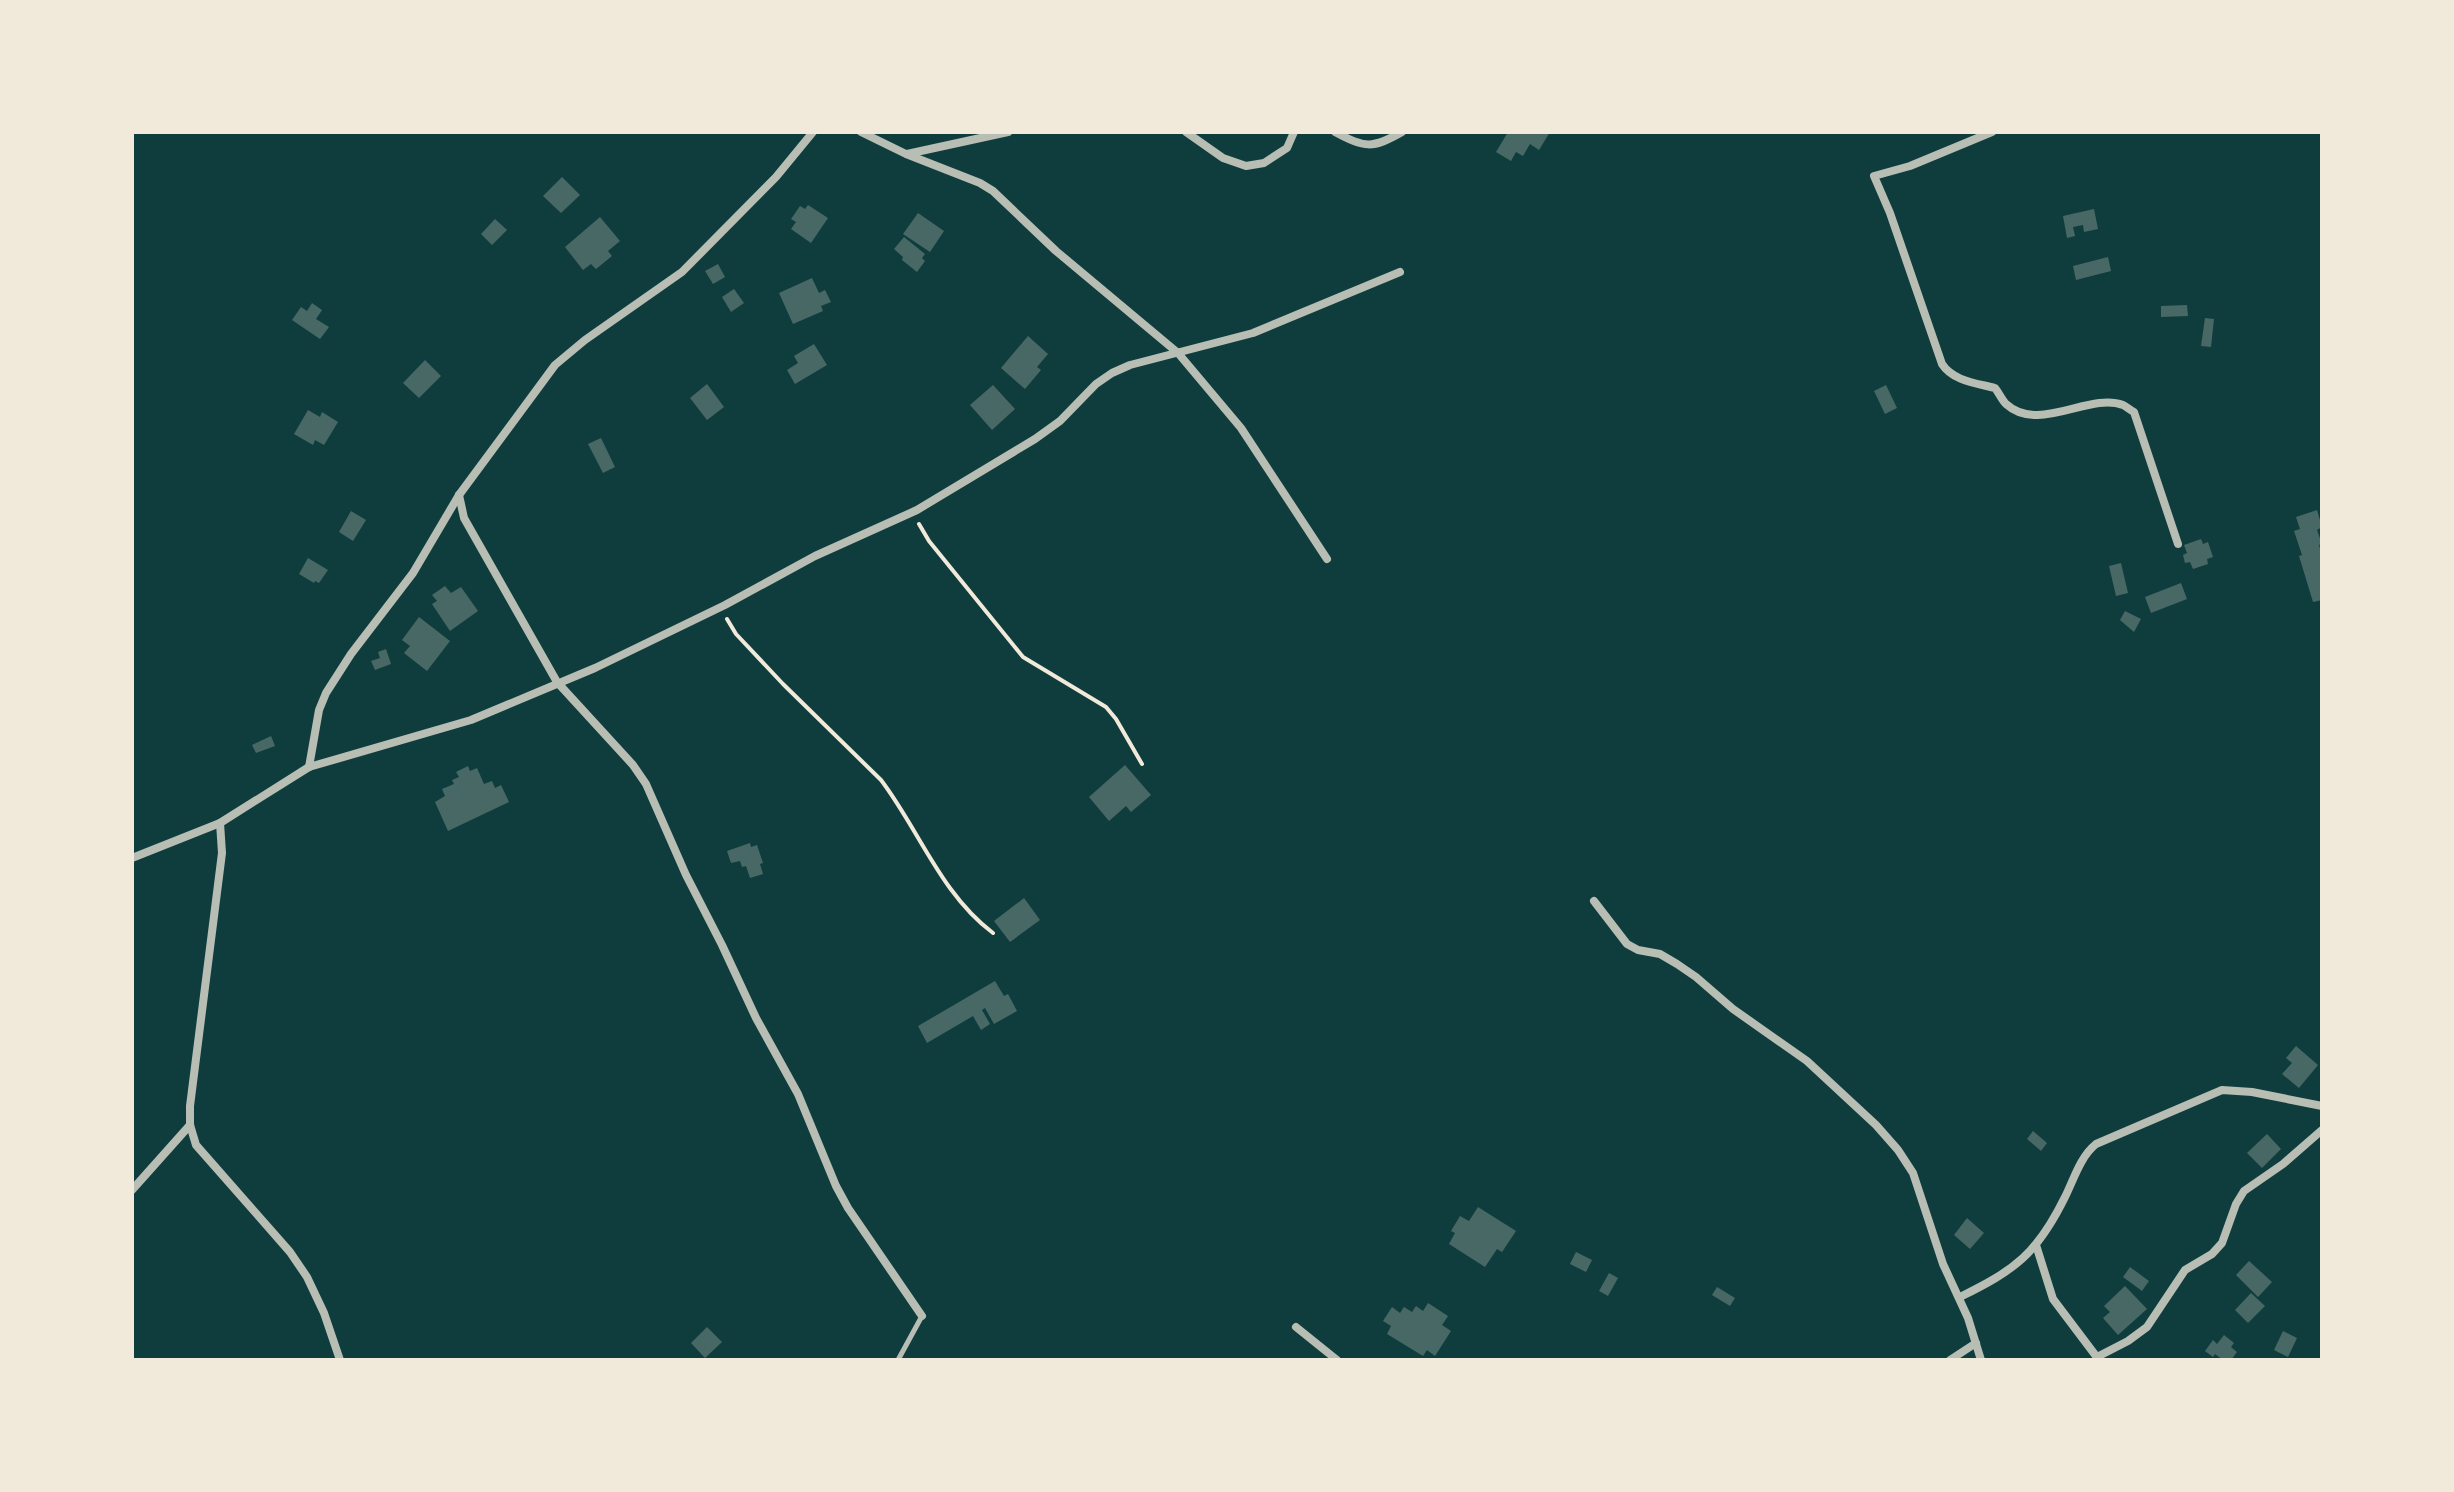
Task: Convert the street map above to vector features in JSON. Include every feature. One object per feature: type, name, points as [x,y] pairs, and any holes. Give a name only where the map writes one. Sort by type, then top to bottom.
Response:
[{"type":"street","points":[[309,767],[319,710],[326,693],[351,654],[413,573],[459,495],[555,365],[585,340],[682,272],[776,177],[813,132]]},
{"type":"street","points":[[861,132],[993,191],[1056,251],[1178,353],[1241,428],[1327,559]]},
{"type":"street","points":[[906,154],[1008,132]]},
{"type":"street","points":[[1186,132],[1223,158],[1246,166],[1264,163],[1287,148],[1294,132]]},
{"type":"street","points":[[1335,132],[1357,144],[1380,144],[1402,132]]},
{"type":"street","points":[[1992,132],[1910,166],[1874,176],[1890,213],[1942,364],[1947,372],[1960,379],[1995,388],[2007,405],[2025,413],[2049,414],[2107,403],[2123,405],[2134,412],[2178,544]]},
{"type":"street","points":[[132,858],[220,823],[309,767],[471,720],[595,668],[725,605],[815,556],[917,510],[1060,421],[1096,384],[1112,373],[1130,365],[1253,333],[1400,272]]},
{"type":"street","points":[[459,495],[469,527],[557,682],[633,765],[646,784],[686,875],[756,1018],[798,1094],[836,1186],[922,1316]]},
{"type":"street","points":[[220,823],[222,853],[190,1125],[196,1145],[206,1159],[272,1230],[307,1277],[324,1313],[340,1360]]},
{"type":"street","points":[[1594,901],[1627,944],[1638,950],[1660,954],[1696,977],[1733,1009],[1807,1061],[1876,1125],[1907,1161],[1981,1360]]},
{"type":"street","points":[[1960,1297],[2004,1275],[2036,1245],[2056,1215],[2090,1149],[2114,1134],[2150,1122],[2222,1090],[2252,1092],[2322,1106]]},
{"type":"street","points":[[132,1190],[190,1125]]},
{"type":"street","points":[[2036,1245],[2053,1299],[2098,1359],[2147,1327],[2185,1270],[2212,1254],[2222,1243],[2244,1191],[2283,1164],[2322,1130]]},
{"type":"street","points":[[1296,1327],[1337,1360]]},
{"type":"street","points":[[1950,1360],[1976,1343]]},
{"type":"lane","points":[[898,1360],[922,1316]]},
{"type":"path","points":[[917,510],[918,521],[929,541],[1023,657],[1106,707],[1142,764]]},
{"type":"path","points":[[725,605],[728,621],[736,634],[881,780],[926,854],[971,916],[993,933]]},
{"type":"building","points":[[1508,132],[1550,132],[1539,150],[1530,144],[1523,156],[1516,152],[1511,161],[1496,152]]},
{"type":"building","points":[[562,177],[580,195],[561,213],[543,196]]},
{"type":"building","points":[[808,205],[828,218],[811,243],[791,229],[796,222],[791,219],[800,206],[805,209]]},
{"type":"building","points":[[2094,209],[2098,229],[2084,232],[2083,225],[2073,227],[2075,236],[2067,238],[2063,216]]},
{"type":"building","points":[[918,213],[944,231],[930,252],[903,234]]},
{"type":"building","points":[[600,217],[620,241],[608,251],[612,256],[596,269],[591,264],[583,270],[565,247]]},
{"type":"building","points":[[495,219],[507,230],[492,245],[481,234]]},
{"type":"building","points":[[904,237],[925,254],[922,258],[925,261],[917,272],[894,249]]},
{"type":"building","points":[[2108,257],[2111,271],[2076,280],[2073,266]]},
{"type":"building","points":[[718,264],[725,277],[713,284],[705,271]]},
{"type":"building","points":[[812,278],[819,293],[825,290],[831,302],[821,306],[823,311],[793,324],[779,293]]},
{"type":"building","points":[[734,289],[744,303],[731,312],[722,297]]},
{"type":"building","points":[[312,303],[322,310],[316,319],[329,327],[320,339],[292,320],[301,307],[307,311]]},
{"type":"building","points":[[2187,305],[2188,316],[2161,317],[2161,306]]},
{"type":"building","points":[[2205,318],[2214,319],[2211,347],[2201,346]]},
{"type":"building","points":[[1028,336],[1048,354],[1037,367],[1041,370],[1025,389],[1001,368]]},
{"type":"building","points":[[814,344],[827,365],[795,384],[787,370],[798,363],[794,356]]},
{"type":"building","points":[[425,360],[441,376],[419,398],[403,383]]},
{"type":"building","points":[[707,384],[724,407],[707,420],[690,398]]},
{"type":"building","points":[[993,385],[1015,409],[992,430],[970,405]]},
{"type":"building","points":[[1886,385],[1897,408],[1885,414],[1874,391]]},
{"type":"building","points":[[308,410],[320,417],[322,412],[338,422],[324,445],[315,440],[313,445],[294,434]]},
{"type":"building","points":[[601,438],[615,467],[603,473],[588,444]]},
{"type":"building","points":[[2317,510],[2322,527],[2317,530],[2322,544],[2319,545],[2322,600],[2313,602],[2294,531],[2300,529],[2296,517]]},
{"type":"building","points":[[351,511],[366,520],[353,541],[339,532]]},
{"type":"building","points":[[2201,539],[2203,544],[2208,542],[2213,557],[2207,559],[2208,564],[2193,569],[2190,562],[2185,563],[2183,555],[2187,553],[2184,545]]},
{"type":"building","points":[[308,558],[328,570],[319,583],[299,574]]},
{"type":"building","points":[[2121,563],[2128,593],[2116,596],[2109,566]]},
{"type":"building","points":[[2181,583],[2187,599],[2151,613],[2145,597]]},
{"type":"building","points":[[445,586],[451,593],[461,587],[478,611],[450,631],[432,604],[437,601],[432,595]]},
{"type":"building","points":[[2125,611],[2141,619],[2134,632],[2120,620]]},
{"type":"building","points":[[419,617],[450,641],[427,671],[404,653],[410,646],[402,640]]},
{"type":"building","points":[[386,649],[391,664],[375,670],[371,661],[380,658],[378,652]]},
{"type":"building","points":[[271,736],[275,746],[256,753],[252,745]]},
{"type":"building","points":[[1125,765],[1151,795],[1131,812],[1126,806],[1109,821],[1089,797]]},
{"type":"building","points":[[468,766],[470,771],[477,768],[484,784],[492,781],[495,788],[501,785],[509,802],[448,831],[435,802],[445,796],[442,789],[454,784],[452,780],[459,777],[456,772]]},
{"type":"building","points":[[750,843],[751,847],[757,845],[763,874],[750,878],[746,866],[742,867],[740,861],[731,863],[727,851]]},
{"type":"building","points":[[1024,898],[1040,920],[1010,942],[994,921]]},
{"type":"building","points":[[995,981],[1004,996],[1008,994],[1017,1011],[994,1024],[985,1008],[982,1010],[990,1024],[981,1030],[973,1016],[927,1043],[918,1026]]},
{"type":"building","points":[[2296,1046],[2318,1065],[2299,1088],[2282,1074],[2292,1063],[2286,1058]]},
{"type":"building","points":[[2033,1131],[2047,1143],[2041,1151],[2027,1139]]},
{"type":"building","points":[[2267,1134],[2281,1149],[2262,1168],[2247,1153]]},
{"type":"building","points":[[1478,1207],[1516,1231],[1502,1252],[1497,1249],[1485,1267],[1449,1244],[1455,1233],[1451,1231],[1460,1216],[1469,1221]]},
{"type":"building","points":[[1967,1218],[1984,1233],[1970,1249],[1954,1235]]},
{"type":"building","points":[[1576,1252],[1592,1260],[1586,1272],[1570,1264]]},
{"type":"building","points":[[2249,1261],[2272,1282],[2258,1297],[2236,1275]]},
{"type":"building","points":[[2130,1267],[2149,1281],[2142,1291],[2123,1277]]},
{"type":"building","points":[[1609,1273],[1618,1278],[1608,1296],[1599,1291]]},
{"type":"building","points":[[2125,1286],[2147,1309],[2118,1335],[2103,1318],[2110,1312],[2104,1306]]},
{"type":"building","points":[[1717,1287],[1735,1298],[1730,1306],[1712,1295]]},
{"type":"building","points":[[2251,1293],[2265,1306],[2248,1323],[2235,1310]]},
{"type":"building","points":[[1428,1303],[1448,1316],[1442,1325],[1451,1331],[1435,1356],[1427,1350],[1423,1356],[1387,1334],[1391,1326],[1383,1321],[1392,1307],[1400,1313],[1404,1307],[1412,1312],[1416,1306],[1423,1311]]},
{"type":"building","points":[[707,1327],[722,1342],[705,1358],[691,1343]]},
{"type":"building","points":[[2283,1331],[2297,1338],[2288,1357],[2274,1350]]},
{"type":"building","points":[[2224,1335],[2234,1343],[2231,1347],[2237,1352],[2231,1360],[2223,1360],[2215,1354],[2213,1357],[2205,1351],[2213,1340],[2217,1344]]}]
